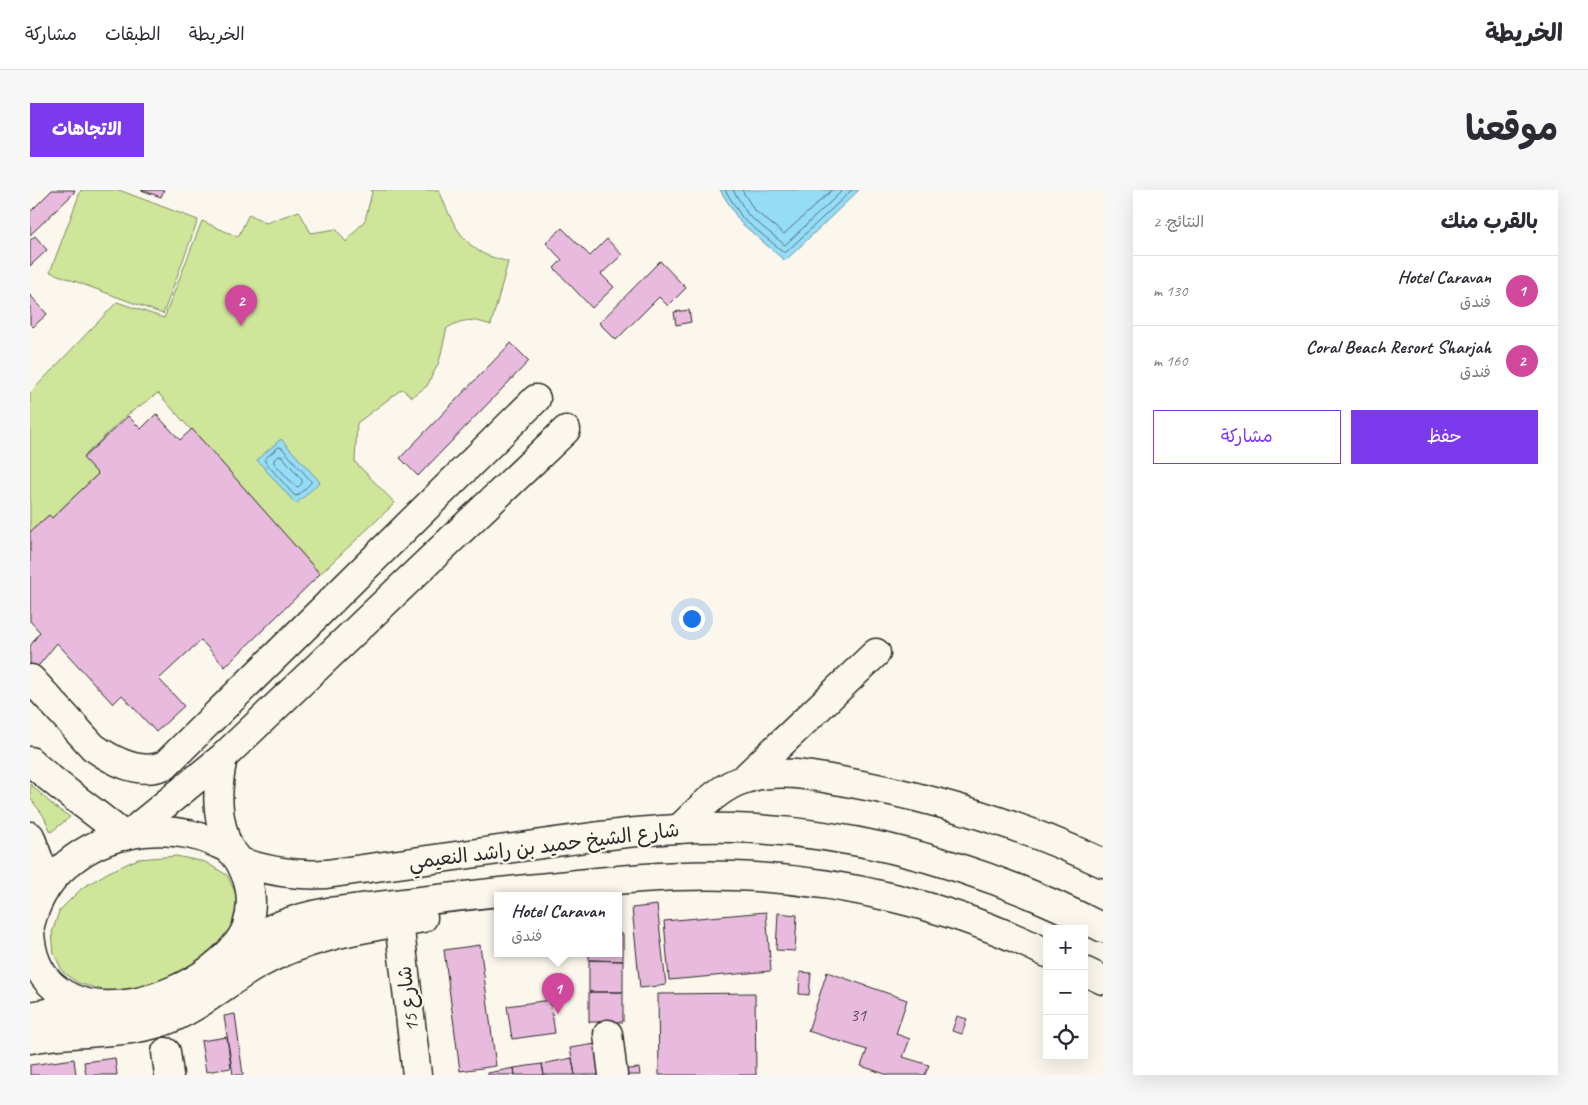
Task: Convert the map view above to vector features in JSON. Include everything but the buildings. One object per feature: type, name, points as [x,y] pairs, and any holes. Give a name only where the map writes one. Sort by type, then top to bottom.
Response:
[{"type":"main road","points":[[156,769],[172,759],[536,400]]},
{"type":"main road","points":[[33,914],[56,874],[75,857],[97,845],[128,835],[223,757],[566,430]]},
{"type":"main road","points":[[744,779],[876,653]]},
{"type":"main road","points":[[31,679],[93,747],[105,755],[132,767],[170,770],[190,768],[223,757]]},
{"type":"main road","points":[[30,836],[40,863],[30,945],[36,964],[46,979],[60,992],[77,1001],[96,1004],[118,1005],[182,987],[202,976],[236,946],[247,927],[252,905],[250,883],[235,856],[220,820],[218,789],[223,757]]},
{"type":"main road","points":[[30,761],[46,775],[128,835]]},
{"type":"main road","points":[[679,829],[724,788],[744,779],[765,774],[794,774],[876,788],[978,815],[1032,833],[1103,863]]},
{"type":"main road","name":"شارع الشيخ حميد بن راشد النعيمي","points":[[128,835],[152,832],[179,832],[205,838],[235,856],[274,872],[309,875],[622,833],[735,828],[792,832],[902,851],[957,866],[1010,885],[1062,907],[1103,928]]},
{"type":"main road","name":"شارع الشيخ حميد بن راشد النعيمي","points":[[527,892],[629,878],[682,875],[787,880],[892,898],[943,912],[993,930],[1043,951]]},
{"type":"main road","name":"شارع الشيخ حميد بن راشد النعيمي","points":[[236,946],[270,928],[308,916],[494,896]]},
{"type":"main road","points":[[30,1039],[138,1028],[160,1022],[196,1006],[240,976],[279,954],[321,938],[465,910],[494,899]]},
{"type":"main road","name":"شارع 15","points":[[399,922],[417,1075]]},
{"type":"main road","points":[[1088,973],[1103,980]]},
{"type":"main road","points":[[30,1016],[96,1004]]},
{"type":"main road","points":[[608,1034],[613,1075]]},
{"type":"green space","points":[[81,190],[119,190],[198,220],[163,314],[50,272]]},
{"type":"green space","points":[[371,190],[439,190],[460,234],[482,253],[508,262],[491,325],[469,320],[459,322],[447,328],[439,362],[427,386],[412,397],[402,389],[357,423],[355,462],[395,503],[320,574],[158,393],[127,415],[83,457],[98,474],[52,518],[49,515],[30,532],[30,393],[117,302],[164,318],[202,221],[238,237],[249,214],[266,223],[299,211],[311,233],[336,229],[346,242],[365,220],[372,193]]},
{"type":"green space","points":[[30,784],[55,807],[70,817],[51,832],[43,815],[30,798]]},
{"type":"green space","points":[[176,856],[205,862],[227,875],[238,898],[238,920],[232,935],[191,972],[131,992],[103,990],[78,983],[63,972],[54,954],[52,933],[59,911],[82,888],[109,872],[138,859]]},
{"type":"water","points":[[720,190],[859,190],[785,261],[740,222]]},
{"type":"water","points":[[281,439],[320,482],[296,504],[257,460]]},
{"type":"place","name":"Coral Beach Resort Sharjah","points":[[241,326]]},
{"type":"place","name":"Hotel Caravan","points":[[558,1014]]}]
